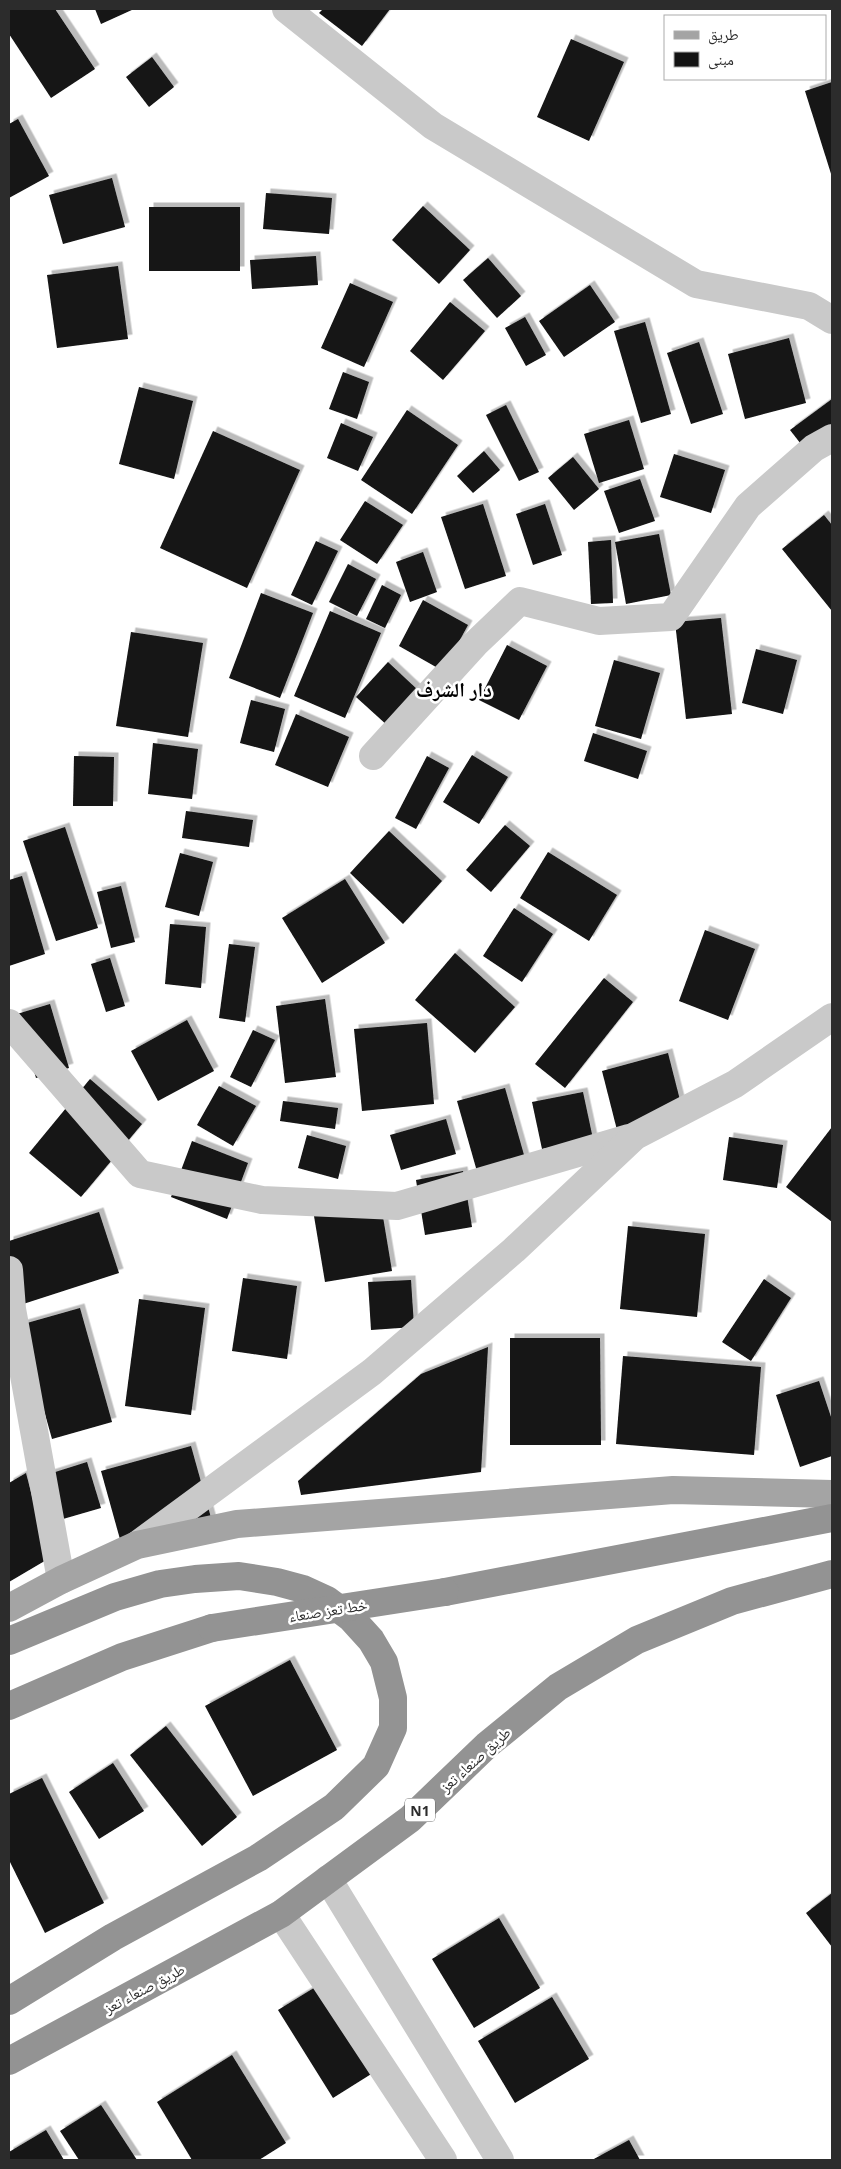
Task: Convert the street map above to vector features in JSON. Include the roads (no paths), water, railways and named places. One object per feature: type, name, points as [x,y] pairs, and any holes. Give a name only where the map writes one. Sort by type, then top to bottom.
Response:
[{"type":"highway","name":"خط تعز صنعاء","points":[[9,1706],[122,1657],[212,1628],[445,1592],[832,1518]]},
{"type":"highway","name":"طريق صنعاء تعز","points":[[9,2061],[281,1914],[410,1819],[487,1745],[558,1687],[637,1640],[732,1601],[832,1574]]},
{"type":"highway","points":[[9,1641],[115,1597],[160,1584],[240,1576],[277,1582],[303,1589],[327,1600],[351,1618],[371,1640],[384,1662],[392,1698],[393,1728],[376,1766],[334,1806],[258,1858],[113,1937],[9,2001]]},
{"type":"main road","points":[[9,1608],[61,1580],[137,1545],[237,1524],[673,1490],[832,1494]]},
{"type":"street","points":[[286,9],[433,126],[696,284],[809,306],[832,320]]},
{"type":"street","points":[[373,756],[476,644],[520,601],[599,621],[671,617],[748,506],[814,448],[832,438]]},
{"type":"street","points":[[9,1023],[140,1174],[262,1200],[397,1206],[635,1136],[735,1084],[832,1017]]},
{"type":"street","points":[[137,1545],[372,1372],[514,1250],[635,1136]]},
{"type":"street","points":[[9,1270],[12,1309],[61,1580]]},
{"type":"street","points":[[328,1879],[500,2160]]},
{"type":"street","points":[[281,1914],[442,2160]]},
{"type":"district","name":"دار الشرف","points":[[454,689]]}]
